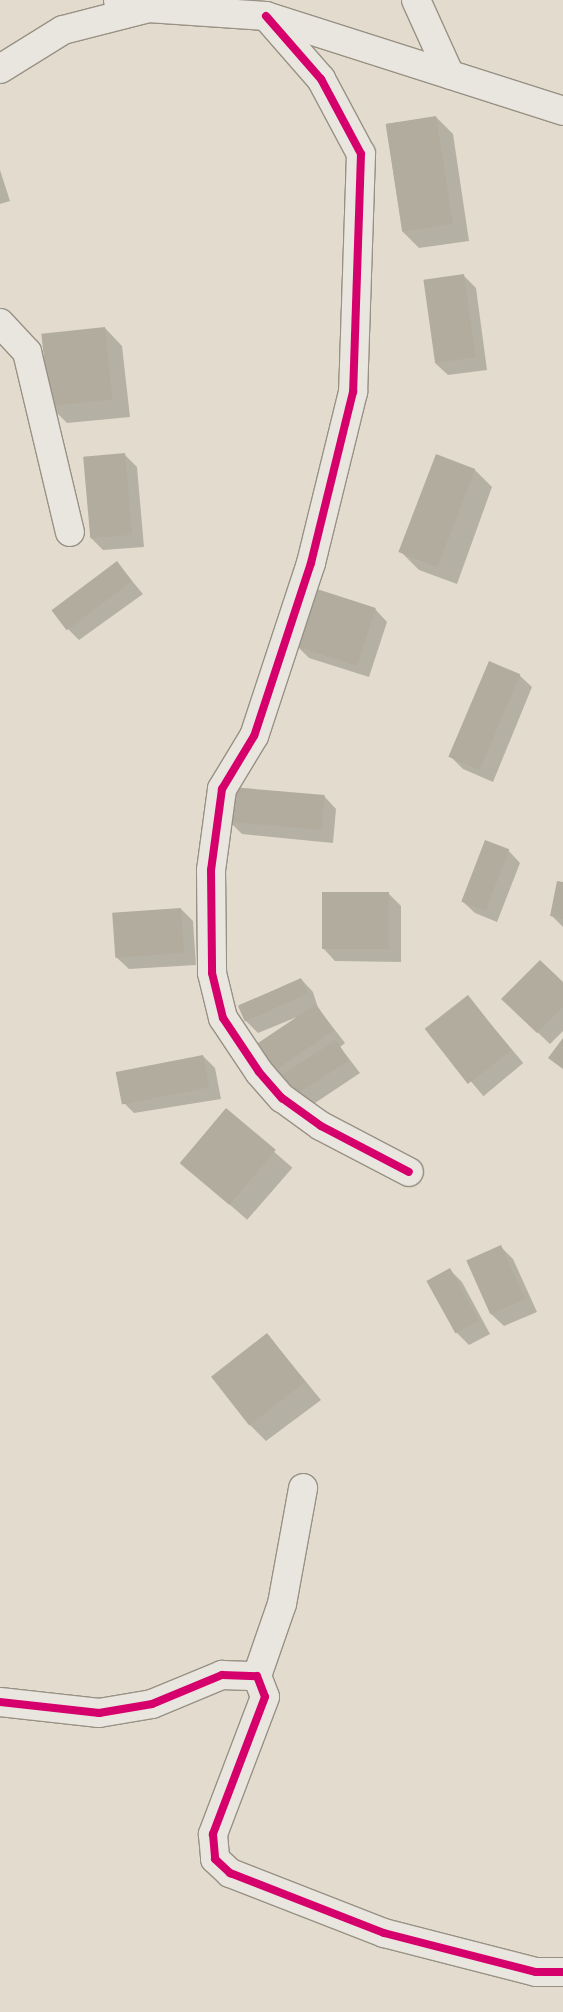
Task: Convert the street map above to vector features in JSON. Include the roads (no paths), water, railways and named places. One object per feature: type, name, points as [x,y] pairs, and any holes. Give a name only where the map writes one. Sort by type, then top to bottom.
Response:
[{"type":"street","points":[[118,0],[148,8],[266,16],[563,111]]},
{"type":"street","points":[[416,0],[450,74]]},
{"type":"street","points":[[0,69],[63,30],[148,8]]},
{"type":"street","points":[[266,16],[321,78],[361,154],[352,392],[311,563],[254,736],[222,789],[210,870],[212,973],[223,1018],[259,1072],[282,1098],[321,1126],[409,1172]]},
{"type":"street","points":[[0,323],[27,352],[70,532]]},
{"type":"street","points":[[303,1488],[282,1604],[257,1676],[264,1697],[213,1834],[215,1859],[230,1874],[384,1933],[536,1972],[563,1972]]},
{"type":"street","points":[[0,1702],[12,1701],[99,1713],[152,1704],[222,1675],[257,1676]]}]
